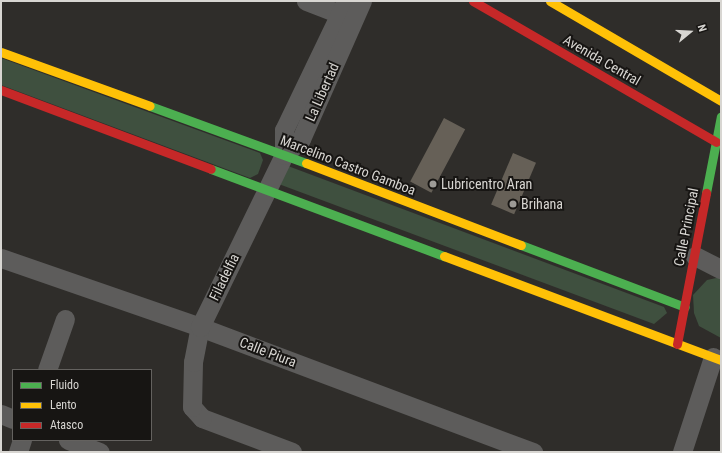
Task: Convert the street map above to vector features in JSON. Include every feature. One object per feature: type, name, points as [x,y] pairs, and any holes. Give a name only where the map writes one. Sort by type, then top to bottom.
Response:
[{"type":"main road","name":"Avenida Central","points":[[473,1],[716,142]]},
{"type":"main road","name":"Avenida Central","points":[[550,1],[721,101]]},
{"type":"main road","name":"Marcelino Castro Gamboa","points":[[1,52],[284,155],[685,307]]},
{"type":"main road","points":[[1,90],[267,191],[717,358]]},
{"type":"main road","name":"Calle Principal","points":[[677,344],[721,116]]},
{"type":"street","points":[[306,1],[343,8]]},
{"type":"street","name":"La Libertad","points":[[284,155],[301,140],[362,1]]},
{"type":"street","name":"La Libertad","points":[[284,155],[284,130],[343,8]]},
{"type":"street","name":"Filadelfia","points":[[284,155],[200,327],[192,370],[192,406],[202,418],[292,452]]},
{"type":"street","points":[[695,256],[721,269]]},
{"type":"street","name":"Calle Piura","points":[[1,258],[200,327],[533,452]]},
{"type":"street","points":[[47,369],[65,319]]},
{"type":"street","points":[[682,452],[717,358]]},
{"type":"street","points":[[1,414],[12,419]]},
{"type":"street","points":[[18,452],[22,441]]},
{"type":"street","points":[[71,441],[100,452]]},
{"type":"green space","points":[[1,58],[260,153],[263,160],[258,174],[250,178],[1,85]]},
{"type":"green space","points":[[288,166],[664,307],[667,313],[654,324],[276,183]]},
{"type":"green space","points":[[721,277],[721,338],[699,326],[694,313],[693,295],[707,280]]},
{"type":"building","points":[[444,118],[465,129],[431,193],[410,182]]},
{"type":"building","points":[[513,153],[536,163],[514,214],[491,205]]},
{"type":"traffic: fast","points":[[150,106],[306,163]]},
{"type":"traffic: fast","points":[[706,193],[721,116]]},
{"type":"traffic: fast","points":[[211,169],[444,256]]},
{"type":"traffic: fast","points":[[521,245],[685,307]]},
{"type":"traffic: slow","points":[[550,1],[721,101]]},
{"type":"traffic: slow","points":[[1,52],[150,106]]},
{"type":"traffic: slow","points":[[306,163],[521,245]]},
{"type":"traffic: slow","points":[[444,256],[721,360]]},
{"type":"traffic: jam","points":[[473,1],[716,142]]},
{"type":"traffic: jam","points":[[1,90],[211,169]]},
{"type":"traffic: jam","points":[[677,344],[706,193]]},
{"type":"place","name":"Lubricentro Aran","points":[[433,184]]},
{"type":"place","name":"Brihana","points":[[513,204]]}]
